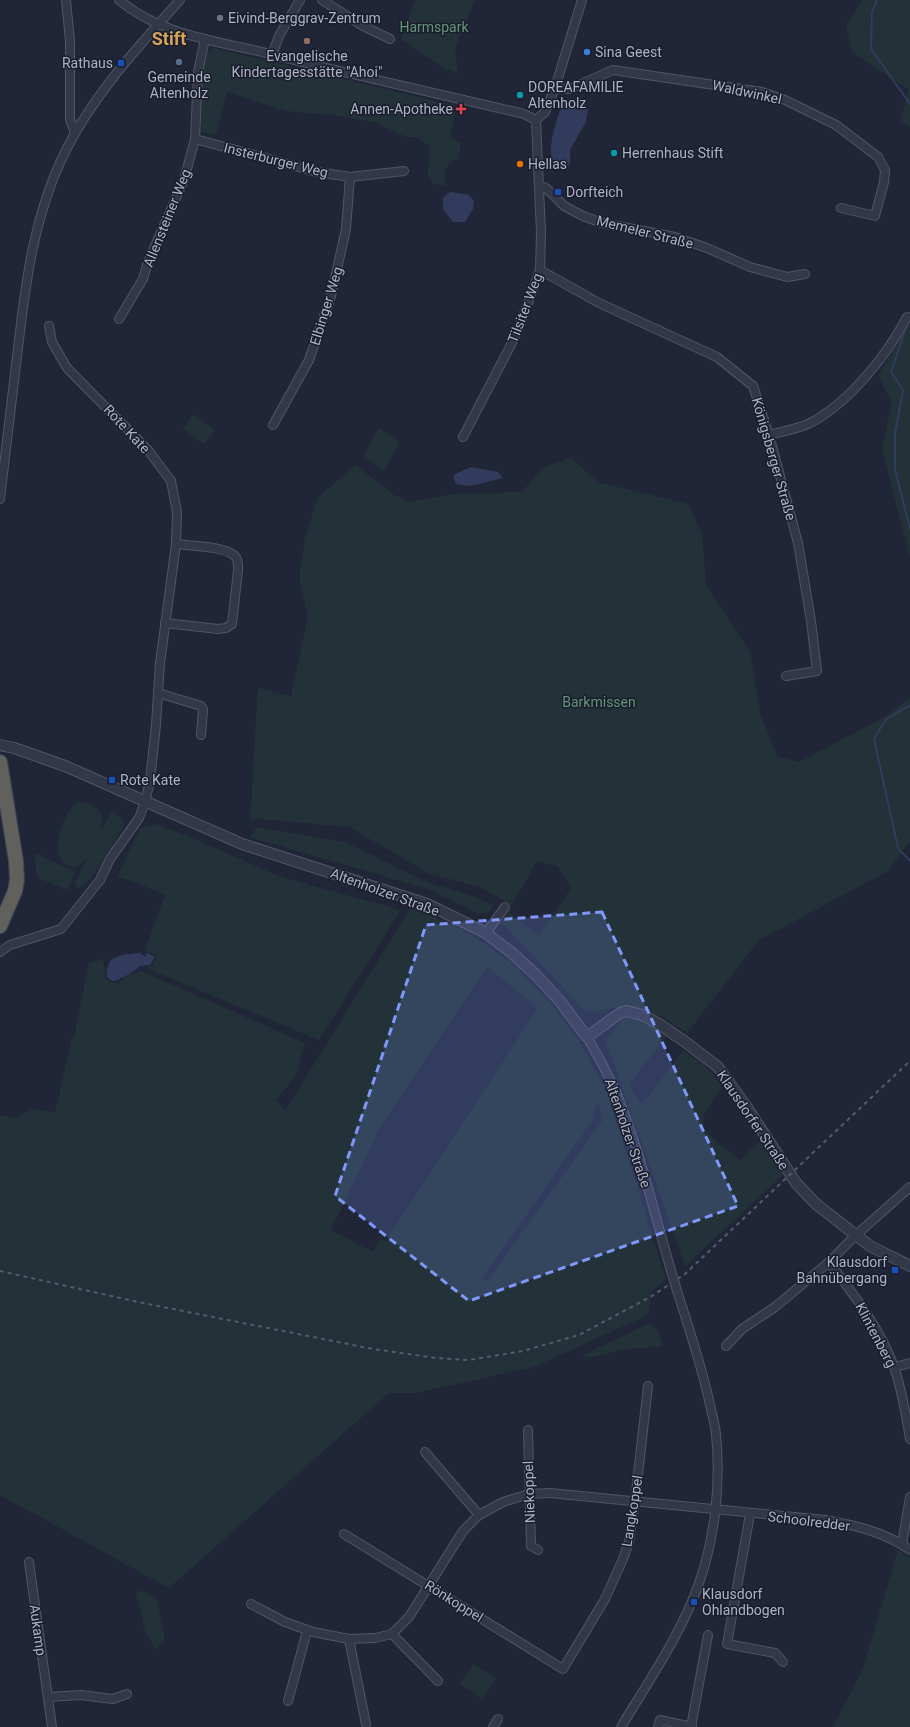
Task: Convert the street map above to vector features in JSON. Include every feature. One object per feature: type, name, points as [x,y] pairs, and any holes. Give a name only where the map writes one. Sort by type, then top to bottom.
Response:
[{"type":"highway","points":[[0,762],[16,868],[15,891],[0,926]]},
{"type":"highway","points":[[0,806],[12,838]]},
{"type":"highway","points":[[0,910],[15,891]]},
{"type":"street","points":[[66,0],[70,41],[70,119],[75,133]]},
{"type":"street","points":[[118,0],[145,19],[158,26],[380,82],[524,114],[536,120],[545,112],[555,88],[582,0]]},
{"type":"street","points":[[0,499],[29,262],[41,209],[65,152],[75,133],[121,68],[180,0]]},
{"type":"street","points":[[272,55],[279,36],[300,0]]},
{"type":"street","points":[[322,0],[363,26],[390,39]]},
{"type":"street","name":"Allensteiner Weg","points":[[119,319],[143,279],[148,262],[184,180],[195,139],[197,78],[205,39]]},
{"type":"street","name":"Waldwinkel","points":[[555,88],[570,89],[613,70],[762,92],[785,100],[836,125],[878,157],[885,170],[884,182],[875,216],[841,208]]},
{"type":"street","name":"Tilsiter Weg","points":[[463,437],[517,333],[540,270],[541,233],[536,120]]},
{"type":"street","name":"Insterburger Weg","points":[[195,139],[307,170],[350,177],[404,171]]},
{"type":"street","name":"Elbinger Weg","points":[[273,425],[309,360],[331,296],[346,229],[350,177]]},
{"type":"street","name":"Memeler Straße","points":[[539,185],[546,188],[564,206],[583,216],[602,223],[675,237],[707,248],[750,267],[787,277],[805,274]]},
{"type":"street","name":"Königsberger Straße","points":[[540,270],[599,303],[718,357],[753,386],[769,435],[798,543],[817,671],[786,676]]},
{"type":"street","points":[[769,435],[810,423],[840,401],[871,371],[900,331],[907,317]]},
{"type":"street","name":"Rote Kate","points":[[0,952],[10,945],[61,929],[100,880],[110,859],[139,818],[150,781],[165,623],[176,544],[177,512],[171,481],[148,450],[67,368],[52,342],[49,326]]},
{"type":"street","points":[[165,623],[218,629],[226,628],[232,624],[238,571],[236,557],[229,552],[218,549],[176,544]]},
{"type":"street","points":[[158,693],[201,706],[203,709],[201,735]]},
{"type":"street","name":"Altenholzer Straße","points":[[0,745],[14,748],[65,766],[242,844],[427,904],[486,933],[512,953],[535,974],[559,1000],[588,1036],[620,1101],[636,1146],[670,1267],[705,1381],[716,1433],[717,1466],[715,1510],[706,1558],[692,1600],[661,1661],[621,1727]]},
{"type":"street","points":[[486,933],[505,907]]},
{"type":"street","name":"Klausdorfer Straße","points":[[588,1036],[620,1013],[627,1011],[659,1024],[684,1041],[718,1067],[748,1108],[796,1183],[816,1204],[855,1236],[870,1246],[910,1266]]},
{"type":"street","points":[[726,1346],[742,1329],[775,1307],[829,1262],[855,1236],[910,1187]]},
{"type":"street","name":"Klintenberg","points":[[829,1262],[862,1305],[895,1367],[910,1439]]},
{"type":"street","points":[[895,1367],[910,1363]]},
{"type":"street","name":"Langkoppel","points":[[563,1670],[605,1599],[629,1542],[648,1386]]},
{"type":"street","name":"Niekoppel","points":[[528,1430],[531,1546],[538,1550]]},
{"type":"street","points":[[425,1452],[479,1515]]},
{"type":"street","name":"Schoolredder","points":[[392,1634],[409,1617],[463,1531],[479,1515],[503,1502],[529,1494],[550,1493],[635,1501],[845,1524],[865,1529],[902,1544],[910,1550]]},
{"type":"street","points":[[902,1544],[910,1497]]},
{"type":"street","name":"Schoolredder","points":[[750,1514],[727,1644],[775,1653],[783,1662]]},
{"type":"street","name":"Rönkoppel","points":[[344,1534],[563,1670]]},
{"type":"street","name":"Aukamp","points":[[29,1562],[52,1727]]},
{"type":"street","points":[[251,1604],[285,1622],[307,1631],[349,1639],[375,1638],[392,1634],[438,1681]]},
{"type":"street","points":[[288,1701],[307,1631]]},
{"type":"street","points":[[658,1727],[660,1720],[692,1727],[708,1635]]},
{"type":"street","points":[[349,1639],[366,1724]]},
{"type":"street","points":[[48,1697],[81,1696],[112,1699],[127,1694]]},
{"type":"highlighted area","points":[[602,912],[738,1206],[469,1301],[335,1196],[426,925]]},
{"type":"green space","name":"Harmspark","points":[[415,0],[475,0],[455,48],[458,73],[445,69],[401,39]]},
{"type":"green space","points":[[862,0],[910,0],[910,127],[901,121],[908,89],[852,52],[846,26]]},
{"type":"green space","points":[[214,48],[456,106],[450,138],[461,143],[458,159],[450,161],[445,171],[445,186],[432,183],[428,175],[430,146],[416,137],[406,137],[374,122],[331,115],[286,111],[227,92],[216,135],[201,132],[201,85],[206,54]]},
{"type":"green space","points":[[910,322],[910,557],[882,449],[892,403],[878,375]]},
{"type":"green space","points":[[193,414],[215,430],[204,444],[183,429]]},
{"type":"green space","points":[[378,428],[400,442],[384,471],[364,456]]},
{"type":"green space","name":"Barkmissen","points":[[571,458],[598,482],[688,504],[702,533],[706,585],[750,652],[760,712],[777,756],[799,762],[885,717],[910,698],[910,841],[888,871],[759,940],[687,1033],[661,1016],[623,1006],[587,1013],[502,923],[509,912],[539,936],[571,888],[557,866],[537,861],[512,905],[480,887],[430,874],[349,827],[258,819],[250,821],[258,688],[291,696],[308,616],[299,578],[305,538],[317,498],[356,465],[394,495],[411,502],[453,494],[522,492],[542,468]]},
{"type":"green space","points":[[77,803],[89,804],[98,809],[102,818],[101,830],[112,811],[122,819],[125,824],[93,875],[87,883],[78,888],[75,883],[87,858],[77,867],[67,865],[61,859],[58,850],[61,828],[71,809]]},
{"type":"green space","points":[[156,824],[190,837],[281,877],[401,910],[319,1040],[146,968],[153,965],[156,958],[155,955],[145,950],[165,895],[135,882],[117,877],[140,828]]},
{"type":"green space","points":[[257,827],[345,842],[427,882],[476,897],[493,905],[489,913],[477,913],[431,890],[250,837]]},
{"type":"green space","points":[[38,854],[75,872],[68,890],[38,878],[34,855]]},
{"type":"green space","points":[[411,907],[454,925],[489,946],[517,968],[553,1006],[576,1036],[611,1098],[612,1108],[666,1279],[652,1291],[648,1315],[534,1367],[416,1393],[389,1393],[169,1588],[0,1495],[0,1116],[18,1117],[34,1108],[55,1113],[72,1037],[74,1037],[89,963],[103,959],[106,980],[118,984],[126,976],[141,971],[305,1043],[296,1076],[276,1100],[285,1111]],"holes":[[[487,967],[538,1008],[385,1241],[380,1240],[373,1252],[331,1230],[380,1128]],[[597,1102],[601,1110],[602,1121],[488,1280],[482,1279],[593,1119]]]},
{"type":"green space","points":[[628,1018],[640,1021],[667,1035],[629,1085],[641,1103],[650,1095],[683,1050],[704,1065],[723,1086],[704,1114],[703,1128],[717,1142],[741,1160],[760,1141],[783,1175],[685,1266],[606,1041],[622,1020]]},
{"type":"green space","points":[[649,1323],[658,1331],[663,1346],[620,1350],[589,1358],[583,1355]]},
{"type":"green space","points":[[898,1550],[910,1558],[910,1727],[833,1727],[863,1668]]},
{"type":"green space","points":[[141,1590],[157,1600],[165,1640],[156,1649],[146,1634],[136,1593]]},
{"type":"green space","points":[[473,1664],[496,1678],[482,1699],[460,1684]]},
{"type":"water","points":[[564,101],[580,102],[586,105],[588,109],[586,122],[570,150],[570,163],[568,167],[558,166],[553,161],[551,152],[554,129]]},
{"type":"water","points":[[452,192],[469,195],[474,201],[473,209],[465,222],[453,222],[443,209],[443,198],[448,193]]},
{"type":"water","points":[[471,467],[498,472],[503,478],[470,486],[456,484],[453,478],[455,474]]},
{"type":"water","points":[[140,953],[145,957],[147,953],[155,957],[150,965],[140,966],[115,981],[112,981],[107,977],[107,969],[109,964],[116,957]]},
{"type":"waterway","points":[[877,0],[872,12],[871,49],[910,104]]},
{"type":"waterway","points":[[908,322],[891,372],[903,390],[895,434],[895,469],[910,529]]},
{"type":"waterway","points":[[910,705],[886,719],[874,739],[898,848],[910,861]]},
{"type":"railway","points":[[0,1271],[138,1302],[373,1349],[436,1358],[469,1360],[523,1351],[579,1335],[652,1296],[685,1274],[910,1061]]},
{"type":"place","name":"Eivind-Berggrav-Zentrum","points":[[220,18]]},
{"type":"place","name":"Evangelische Kindertagesstätte \"Ahoi\"","points":[[307,41]]},
{"type":"place","name":"Sina Geest","points":[[587,52]]},
{"type":"place","name":"Gemeinde Altenholz","points":[[179,62]]},
{"type":"place","name":"Rathaus","points":[[121,63]]},
{"type":"place","name":"DOREAFAMILIE Altenholz","points":[[520,95]]},
{"type":"place","name":"Annen-Apotheke","points":[[461,109]]},
{"type":"place","name":"Herrenhaus Stift","points":[[614,153]]},
{"type":"place","name":"Hellas","points":[[520,164]]},
{"type":"place","name":"Dorfteich","points":[[558,192]]},
{"type":"place","name":"Rote Kate","points":[[112,780]]},
{"type":"place","name":"Klausdorf Bahnübergang","points":[[895,1270]]},
{"type":"place","name":"Klausdorf Ohlandbogen","points":[[694,1602]]},
{"type":"district","name":"Stift","points":[[169,38]]}]
